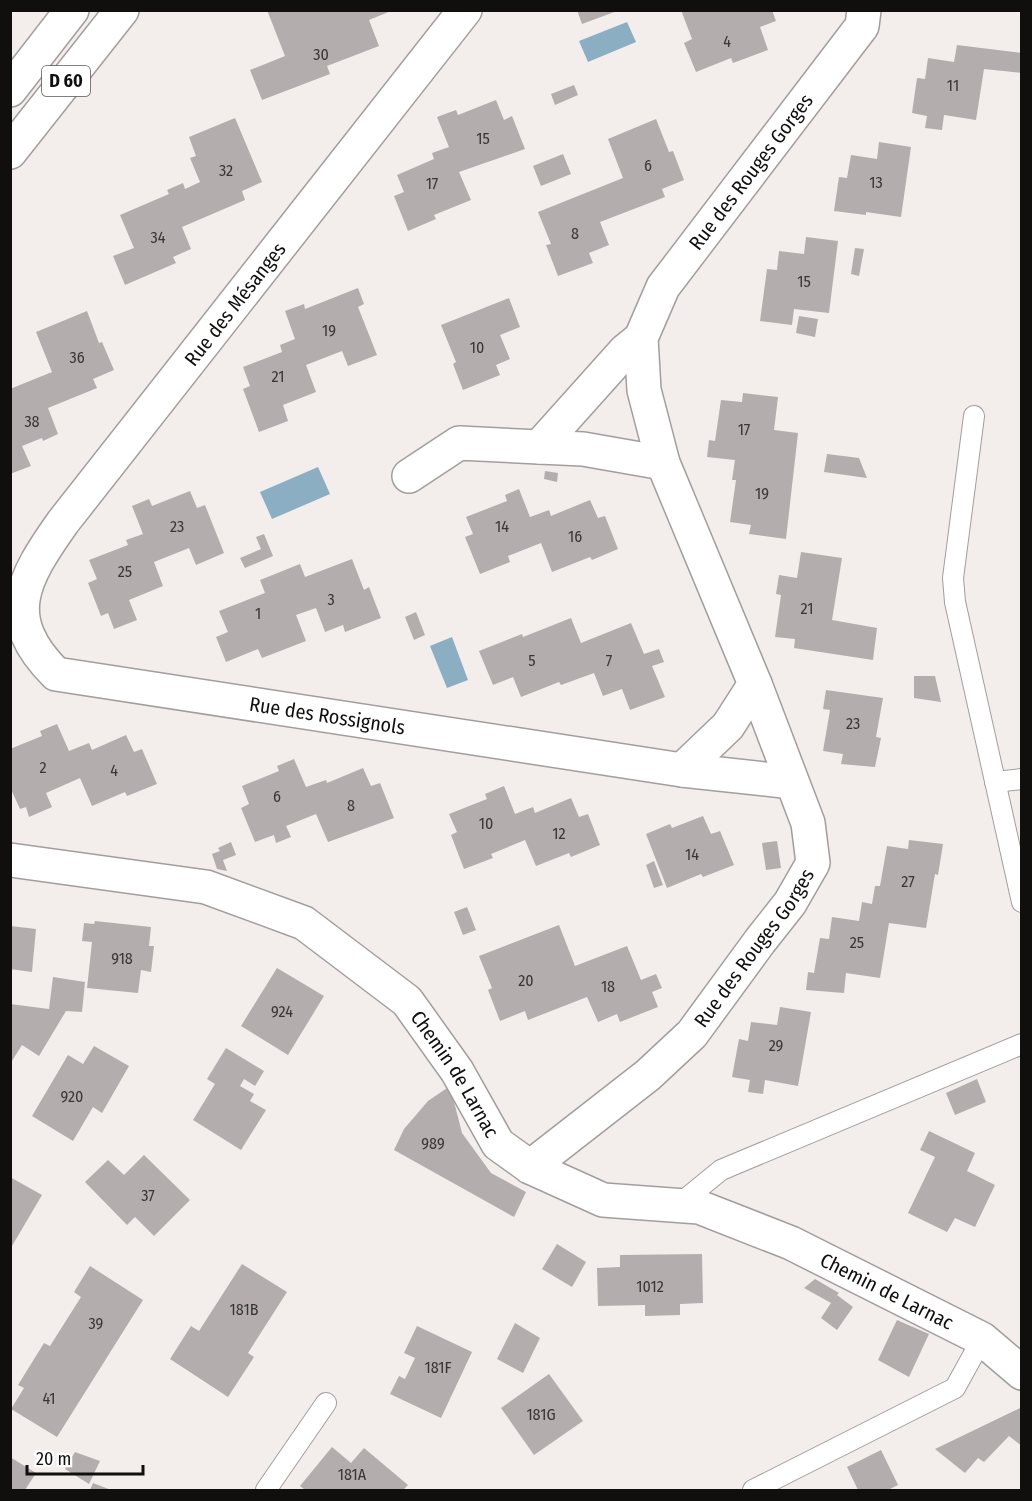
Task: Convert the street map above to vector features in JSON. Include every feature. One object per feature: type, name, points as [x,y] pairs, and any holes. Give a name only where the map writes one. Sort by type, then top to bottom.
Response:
[{"type":"street","name":"D 60","points":[[10,90],[72,10]]},
{"type":"street","name":"D 60","points":[[10,152],[122,10]]},
{"type":"street","name":"Rue des Mésanges","points":[[17,604],[31,567],[63,522],[465,10]]},
{"type":"street","name":"Rue des Rouges Gorges","points":[[530,1167],[648,1075],[692,1034],[790,903],[813,863],[808,823],[755,684],[663,463],[644,390],[641,338],[663,287],[862,26],[864,10]]},
{"type":"street","name":"Rue des Rouges Gorges","points":[[539,447],[625,351],[641,338]]},
{"type":"street","points":[[409,476],[459,443],[583,449],[663,463]]},
{"type":"street","name":"Rue des Rossignols","points":[[17,604],[22,632],[37,658],[56,674],[682,770],[792,782]]},
{"type":"street","points":[[682,770],[728,726],[755,684]]},
{"type":"street","name":"Chemin de Larnac","points":[[10,860],[206,887],[304,923],[407,1001],[457,1071],[498,1144],[530,1167],[603,1200],[699,1207],[791,1243],[982,1339],[1022,1373]]},
{"type":"lane","points":[[974,416],[953,578],[955,602],[1022,902]]},
{"type":"lane","points":[[995,783],[1022,779]]},
{"type":"lane","points":[[677,1206],[721,1170],[1022,1044]]},
{"type":"lane","points":[[753,1491],[955,1388],[982,1339]]},
{"type":"lane","points":[[266,1491],[326,1403]]},
{"type":"water","points":[[627,22],[636,42],[588,62],[579,41]]},
{"type":"water","points":[[318,467],[330,494],[272,519],[260,492]]},
{"type":"water","points":[[452,637],[468,680],[447,688],[430,646]]},
{"type":"building","points":[[267,10],[391,11],[369,20],[379,46],[327,66],[330,74],[262,100],[250,70],[285,56]]},
{"type":"building","points":[[577,10],[617,10],[617,11],[582,24]]},
{"type":"building","points":[[681,10],[772,10],[776,21],[760,27],[768,50],[733,63],[731,58],[696,72],[684,43],[692,39]]},
{"type":"building","points":[[957,45],[1022,53],[1022,73],[984,69],[976,120],[944,115],[942,130],[925,128],[927,116],[912,113],[917,78],[925,79],[928,58],[954,62]]},
{"type":"building","points":[[574,85],[578,95],[555,105],[551,94]]},
{"type":"building","points":[[496,100],[504,120],[512,116],[525,149],[459,172],[471,200],[434,215],[436,219],[408,231],[394,196],[404,192],[397,175],[434,159],[432,153],[449,147],[437,117],[456,110],[458,115]]},
{"type":"building","points":[[235,118],[262,182],[242,191],[245,200],[182,227],[191,249],[173,257],[176,263],[125,285],[113,256],[134,248],[120,215],[169,194],[167,190],[183,183],[185,189],[200,182],[190,158],[196,156],[189,137]]},
{"type":"building","points":[[656,119],[669,152],[673,151],[684,180],[662,189],[665,197],[600,222],[609,245],[589,253],[593,263],[558,276],[546,245],[551,244],[538,212],[623,178],[608,139]]},
{"type":"building","points":[[879,142],[911,147],[901,217],[866,212],[866,215],[834,211],[839,177],[847,178],[851,155],[877,159]]},
{"type":"building","points":[[563,154],[571,174],[541,186],[533,166]]},
{"type":"building","points":[[806,237],[838,241],[829,313],[794,309],[792,325],[760,321],[767,269],[777,270],[779,251],[804,254]]},
{"type":"building","points":[[855,248],[864,249],[859,276],[851,274]]},
{"type":"building","points":[[358,288],[364,304],[358,307],[377,355],[348,366],[342,351],[306,365],[316,392],[283,405],[288,421],[259,432],[243,389],[250,386],[243,367],[282,352],[280,345],[295,339],[285,311],[304,304],[305,309]]},
{"type":"building","points":[[509,298],[520,327],[500,335],[510,359],[496,365],[500,375],[463,390],[453,364],[456,362],[441,325]]},
{"type":"building","points":[[87,311],[99,343],[102,342],[114,370],[93,379],[97,388],[48,408],[58,434],[43,441],[42,438],[22,446],[31,466],[10,474],[10,389],[52,372],[36,332]]},
{"type":"building","points":[[799,316],[818,319],[815,337],[796,333]]},
{"type":"building","points":[[743,393],[778,397],[774,430],[798,433],[786,539],[749,534],[751,525],[730,522],[736,480],[732,480],[735,460],[707,457],[709,440],[715,441],[721,400],[742,402]]},
{"type":"building","points":[[827,454],[859,458],[867,478],[824,472]]},
{"type":"building","points":[[545,471],[558,473],[557,482],[544,479]]},
{"type":"building","points":[[519,489],[530,517],[549,510],[551,516],[590,500],[598,518],[605,516],[618,549],[592,560],[590,557],[552,572],[541,543],[508,556],[510,562],[480,574],[465,537],[473,534],[466,517],[507,501],[505,495]]},
{"type":"building","points":[[190,491],[197,508],[205,505],[224,553],[196,565],[189,548],[154,562],[163,586],[129,600],[137,620],[114,629],[108,613],[101,616],[88,583],[97,579],[89,560],[128,545],[126,540],[143,534],[132,506],[149,499],[152,506]]},
{"type":"building","points":[[264,534],[273,556],[245,568],[240,558],[261,549],[256,537]]},
{"type":"building","points":[[801,552],[842,558],[832,620],[877,628],[873,660],[794,648],[795,639],[775,637],[781,595],[776,594],[779,575],[797,578]]},
{"type":"building","points":[[352,559],[364,590],[369,587],[381,618],[345,632],[343,625],[325,632],[316,608],[296,615],[306,641],[262,658],[258,649],[226,662],[216,637],[228,632],[219,611],[265,593],[260,580],[300,564],[305,577]]},
{"type":"building","points":[[416,612],[425,635],[414,640],[405,617]]},
{"type":"building","points":[[571,618],[581,643],[631,623],[644,654],[659,649],[664,662],[652,666],[665,697],[630,710],[622,689],[603,696],[594,673],[561,685],[559,682],[521,697],[513,677],[493,685],[479,651]]},
{"type":"building","points":[[914,676],[935,676],[941,702],[914,698]]},
{"type":"building","points":[[826,690],[883,698],[876,737],[881,738],[875,767],[841,764],[843,754],[823,751],[830,710],[823,709]]},
{"type":"building","points":[[57,724],[69,751],[89,743],[92,750],[126,735],[134,752],[142,749],[157,784],[127,796],[125,792],[92,806],[80,778],[46,793],[52,807],[29,817],[26,807],[20,809],[10,787],[10,769],[12,769],[10,749],[42,736],[40,731]]},
{"type":"building","points":[[294,759],[306,787],[326,780],[327,783],[363,768],[371,786],[380,783],[394,818],[328,842],[316,814],[286,826],[291,837],[276,843],[274,835],[255,842],[241,808],[249,804],[242,786],[279,771],[277,766]]},
{"type":"building","points":[[504,786],[515,814],[533,807],[535,813],[571,798],[579,817],[588,814],[600,845],[571,857],[569,853],[536,866],[525,840],[491,854],[493,858],[464,869],[451,835],[457,832],[449,814],[487,799],[485,794]]},
{"type":"building","points":[[703,816],[711,834],[720,831],[734,865],[703,877],[701,874],[667,888],[646,834],[670,824],[672,828]]},
{"type":"building","points":[[909,840],[943,844],[938,875],[935,874],[926,928],[889,923],[880,978],[846,973],[844,993],[806,990],[808,972],[814,973],[820,938],[829,939],[832,917],[859,921],[862,902],[872,904],[875,886],[880,886],[887,846],[908,849]]},
{"type":"building","points":[[777,841],[781,868],[766,870],[762,843]]},
{"type":"building","points":[[231,842],[236,855],[223,860],[227,871],[217,869],[212,854],[220,851],[218,848]]},
{"type":"building","points":[[654,861],[663,885],[654,888],[646,865]]},
{"type":"building","points":[[467,907],[476,930],[463,935],[454,912]]},
{"type":"building","points":[[95,921],[151,927],[149,946],[154,946],[151,972],[141,970],[138,993],[87,988],[92,942],[82,941],[84,923],[94,924]]},
{"type":"building","points":[[559,925],[575,966],[627,946],[641,980],[656,974],[662,988],[652,992],[658,1007],[620,1022],[617,1014],[598,1022],[587,997],[528,1020],[525,1011],[500,1021],[488,990],[492,988],[479,956]]},
{"type":"building","points":[[10,926],[36,929],[32,972],[10,969]]},
{"type":"building","points":[[277,968],[324,996],[288,1055],[241,1026]]},
{"type":"building","points":[[53,977],[85,982],[82,1012],[66,1011],[39,1056],[22,1045],[10,1064],[10,1004],[49,1009]]},
{"type":"building","points":[[780,1007],[811,1012],[798,1086],[765,1080],[763,1094],[748,1092],[750,1080],[732,1077],[739,1039],[748,1041],[751,1022],[777,1025]]},
{"type":"building","points":[[94,1046],[129,1066],[102,1113],[93,1107],[73,1141],[32,1116],[68,1055],[83,1064]]},
{"type":"building","points":[[226,1048],[264,1071],[255,1086],[244,1079],[240,1086],[254,1094],[250,1101],[266,1110],[241,1150],[193,1120],[215,1084],[207,1079]]},
{"type":"building","points":[[977,1079],[986,1102],[955,1115],[946,1093]]},
{"type":"building","points":[[450,1086],[462,1133],[491,1173],[526,1192],[514,1217],[394,1150],[404,1129],[428,1101]]},
{"type":"building","points":[[929,1131],[975,1153],[967,1171],[995,1185],[975,1227],[955,1218],[947,1232],[908,1213],[935,1157],[920,1150]]},
{"type":"building","points":[[144,1155],[190,1200],[154,1236],[135,1217],[127,1225],[85,1182],[108,1160],[124,1175]]},
{"type":"building","points":[[10,1177],[42,1195],[12,1246],[10,1245]]},
{"type":"building","points":[[557,1244],[586,1262],[572,1287],[542,1269]]},
{"type":"building","points":[[702,1254],[703,1303],[680,1304],[680,1315],[645,1316],[645,1305],[598,1306],[597,1268],[620,1267],[620,1255]]},
{"type":"building","points":[[242,1264],[287,1292],[248,1353],[254,1357],[228,1397],[170,1359],[191,1326],[199,1331]]},
{"type":"building","points":[[90,1266],[143,1300],[57,1437],[11,1409],[24,1388],[18,1385],[44,1343],[50,1346],[81,1297],[74,1292]]},
{"type":"building","points":[[815,1279],[839,1293],[837,1295],[853,1307],[837,1330],[821,1318],[831,1303],[804,1288]]},
{"type":"building","points":[[897,1320],[929,1334],[909,1377],[878,1360]]},
{"type":"building","points":[[515,1323],[540,1338],[523,1373],[497,1359]]},
{"type":"building","points":[[417,1326],[472,1352],[441,1418],[390,1394],[399,1376],[405,1379],[415,1358],[404,1353]]},
{"type":"building","points":[[549,1374],[583,1421],[534,1455],[501,1408]]},
{"type":"building","points":[[1022,1407],[1022,1446],[1009,1436],[984,1462],[978,1458],[965,1473],[935,1449]]},
{"type":"building","points":[[332,1447],[351,1463],[364,1448],[408,1485],[403,1490],[305,1490],[300,1486]]},
{"type":"building","points":[[881,1450],[898,1485],[891,1490],[858,1490],[847,1467]]},
{"type":"building","points":[[75,1452],[100,1461],[89,1484],[65,1469]]},
{"type":"building","points":[[10,1457],[36,1473],[25,1490],[10,1490]]},
{"type":"building","points":[[93,1483],[111,1490],[90,1490]]}]
